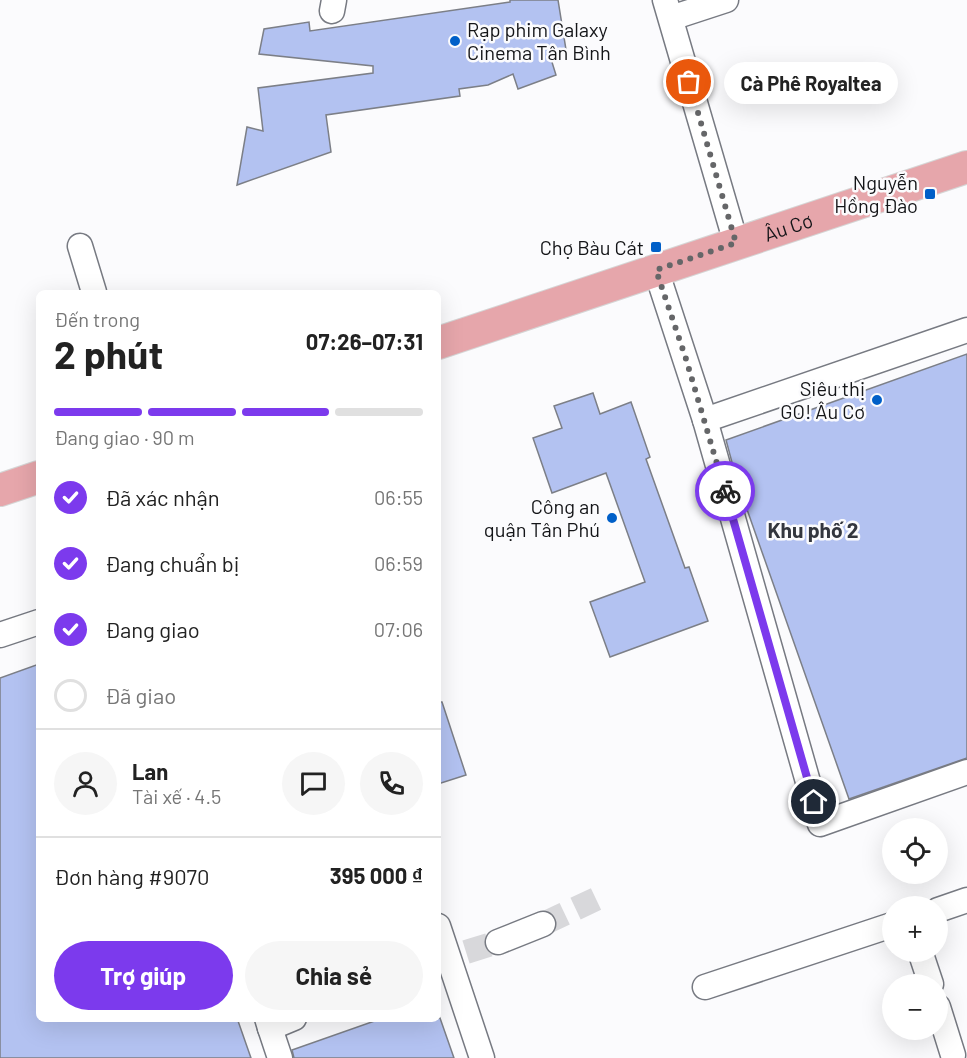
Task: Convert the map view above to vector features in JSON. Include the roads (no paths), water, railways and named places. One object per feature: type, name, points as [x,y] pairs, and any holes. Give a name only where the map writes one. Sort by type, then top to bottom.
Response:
[{"type":"main road","name":"Âu Cơ","points":[[441,342],[967,167]]},
{"type":"main road","points":[[0,490],[36,478]]},
{"type":"street","points":[[726,0],[667,5],[736,243]]},
{"type":"street","points":[[80,246],[93,290]]},
{"type":"street","points":[[656,270],[705,420],[820,825],[967,772]]},
{"type":"street","points":[[705,420],[967,330]]},
{"type":"street","points":[[0,635],[36,623]]},
{"type":"street","points":[[948,907],[967,900]]},
{"type":"street","points":[[498,942],[543,924]]},
{"type":"street","points":[[705,987],[882,928]]},
{"type":"street","points":[[441,933],[451,957],[482,1058]]},
{"type":"street","points":[[268,1023],[280,1058]]},
{"type":"street","points":[[948,1035],[955,1055]]},
{"type":"tunnel","points":[[543,924],[596,899]]},
{"type":"tunnel","points":[[466,952],[498,942]]},
{"type":"place","name":"Rạp phim Galaxy Cinema Tân Bình","points":[[455,41]]},
{"type":"place","name":"Cà Phê Royaltea","points":[[689,82]]},
{"type":"place","name":"Nguyễn Hồng Đào","points":[[930,194]]},
{"type":"place","name":"Chợ Bàu Cát","points":[[656,247]]},
{"type":"place","name":"Siêu thị GO! Âu Cơ","points":[[877,400]]},
{"type":"place","name":"Công an quận Tân Phú","points":[[612,518]]},
{"type":"district","name":"Khu phố 2","points":[[813,529]]}]
